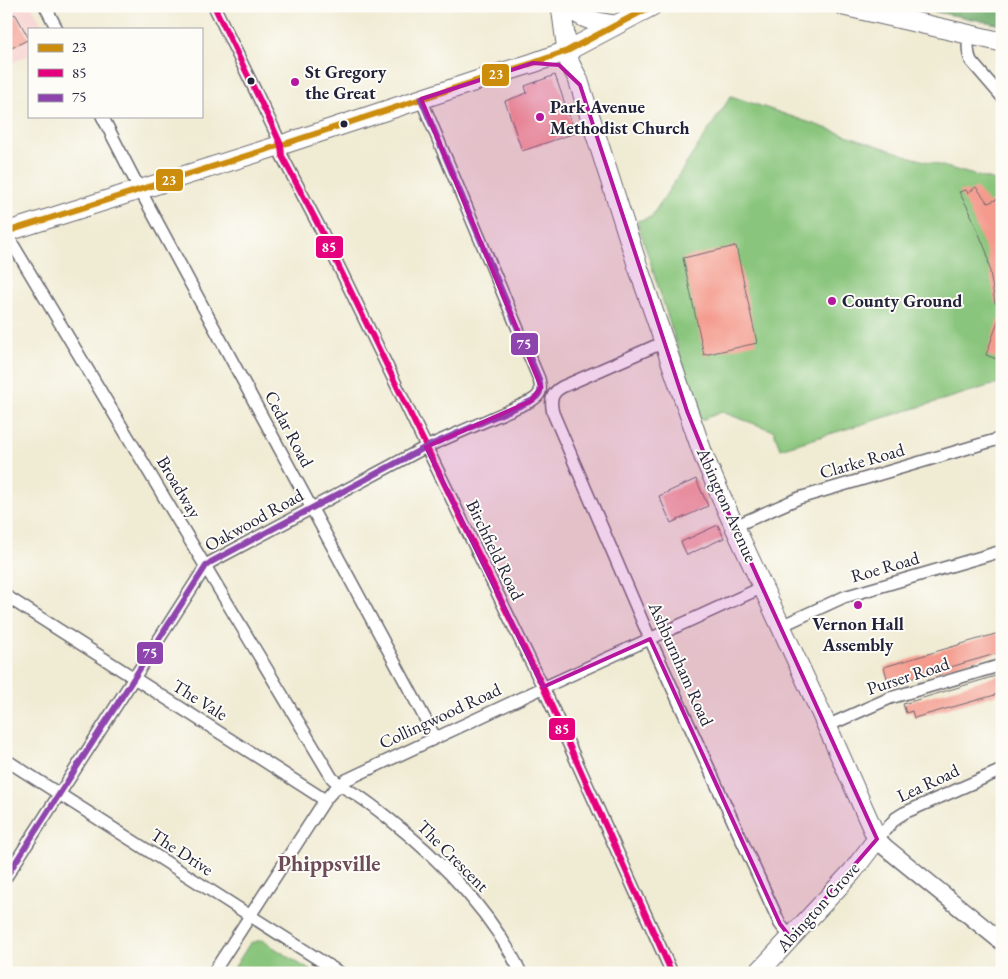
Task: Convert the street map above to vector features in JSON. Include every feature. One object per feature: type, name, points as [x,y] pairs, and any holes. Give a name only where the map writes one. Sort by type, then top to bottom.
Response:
[{"type":"main road","points":[[844,6],[1002,42]]},
{"type":"main road","points":[[6,233],[533,63],[567,51],[648,8]]},
{"type":"main road","points":[[533,63],[555,44],[560,36],[563,11],[602,24],[616,25]]},
{"type":"main road","name":"Abington Avenue","points":[[563,11],[570,64],[579,82],[635,258],[704,457],[877,839],[1002,942]]},
{"type":"main road","points":[[579,82],[578,64],[589,39]]},
{"type":"main road","points":[[533,63],[559,65],[572,74],[579,82]]},
{"type":"main road","name":"Abington Grove","points":[[758,973],[852,872],[877,839]]},
{"type":"street","points":[[45,6],[56,28]]},
{"type":"street","name":"Birchfield Road","points":[[214,6],[280,146],[282,156],[322,232],[542,687],[672,973]]},
{"type":"street","points":[[970,35],[968,44],[971,61],[1002,97]]},
{"type":"street","name":"Oakwood Road","points":[[6,876],[206,566],[426,446],[531,401],[541,392],[539,379],[421,99]]},
{"type":"street","name":"Cedar Road","points":[[103,118],[435,737]]},
{"type":"street","name":"Broadway","points":[[6,233],[332,778],[339,785]]},
{"type":"street","name":"Ashburnham Road","points":[[664,342],[557,390],[551,400],[553,413],[650,639],[780,924],[791,938]]},
{"type":"street","name":"Clarke Road","points":[[734,526],[798,498],[1002,438]]},
{"type":"street","name":"Roe Road","points":[[781,626],[844,597],[1002,551]]},
{"type":"street","name":"Collingwood Road","points":[[213,973],[325,800],[352,775],[763,587]]},
{"type":"street","name":"The Vale","points":[[6,596],[325,800]]},
{"type":"street","name":"Purser Road","points":[[827,726],[890,698],[1002,665]]},
{"type":"street","name":"The Drive","points":[[6,760],[340,973]]},
{"type":"street","name":"Lea Road","points":[[877,839],[896,818],[904,813],[1002,770]]},
{"type":"street","name":"The Crescent","points":[[339,785],[376,808],[408,833],[438,861],[481,909],[522,973]]},
{"type":"highlighted area","points":[[533,63],[559,65],[580,85],[687,411],[727,510],[877,839],[791,938],[780,924],[650,639],[543,687],[426,447],[531,401],[541,387],[421,99]]},
{"type":"shaded area","points":[[6,6],[32,6],[43,28],[28,28],[28,55],[6,66]]},
{"type":"green space","points":[[915,6],[1002,6],[1002,25],[926,10]]},
{"type":"green space","name":"County Ground","points":[[731,96],[911,157],[1002,183],[1002,382],[780,449],[774,431],[722,412],[701,420],[637,221],[651,217]]},
{"type":"green space","points":[[262,940],[314,973],[231,973],[250,943]]},
{"type":"building","points":[[6,12],[16,15],[28,40],[6,51]]},
{"type":"building","name":"Park Avenue Methodist Church","points":[[555,75],[575,133],[522,151],[505,101],[527,93],[525,86]]},
{"type":"building","points":[[976,187],[988,203],[1000,198],[1002,200],[1002,303],[995,303],[987,253],[969,210],[959,192],[966,190],[968,193]]},
{"type":"building","points":[[736,246],[757,343],[704,355],[683,258]]},
{"type":"building","points":[[1002,313],[1002,361],[986,355]]},
{"type":"building","points":[[696,479],[708,506],[671,523],[659,496]]},
{"type":"building","points":[[718,525],[724,538],[687,555],[681,542]]},
{"type":"building","points":[[1002,632],[1002,652],[889,685],[884,667]]},
{"type":"building","points":[[1002,674],[1002,693],[914,718],[912,711],[906,713],[903,704]]},
{"type":"transit line","name":"85","points":[[214,6],[272,125],[281,145],[282,156],[322,232],[543,687],[672,973]]},
{"type":"transit line","name":"23","points":[[6,232],[533,63],[567,51],[652,6]]},
{"type":"transit line","name":"75","points":[[6,877],[206,566],[426,447],[531,401],[539,395],[539,379],[421,99]]},
{"type":"place","name":"St Gregory the Great","points":[[295,82]]},
{"type":"place","name":"Park Avenue Methodist Church","points":[[540,117]]},
{"type":"place","name":"County Ground","points":[[832,301]]},
{"type":"place","name":"Vernon Hall Assembly","points":[[858,605]]},
{"type":"district","name":"Phippsville","points":[[329,863]]}]
